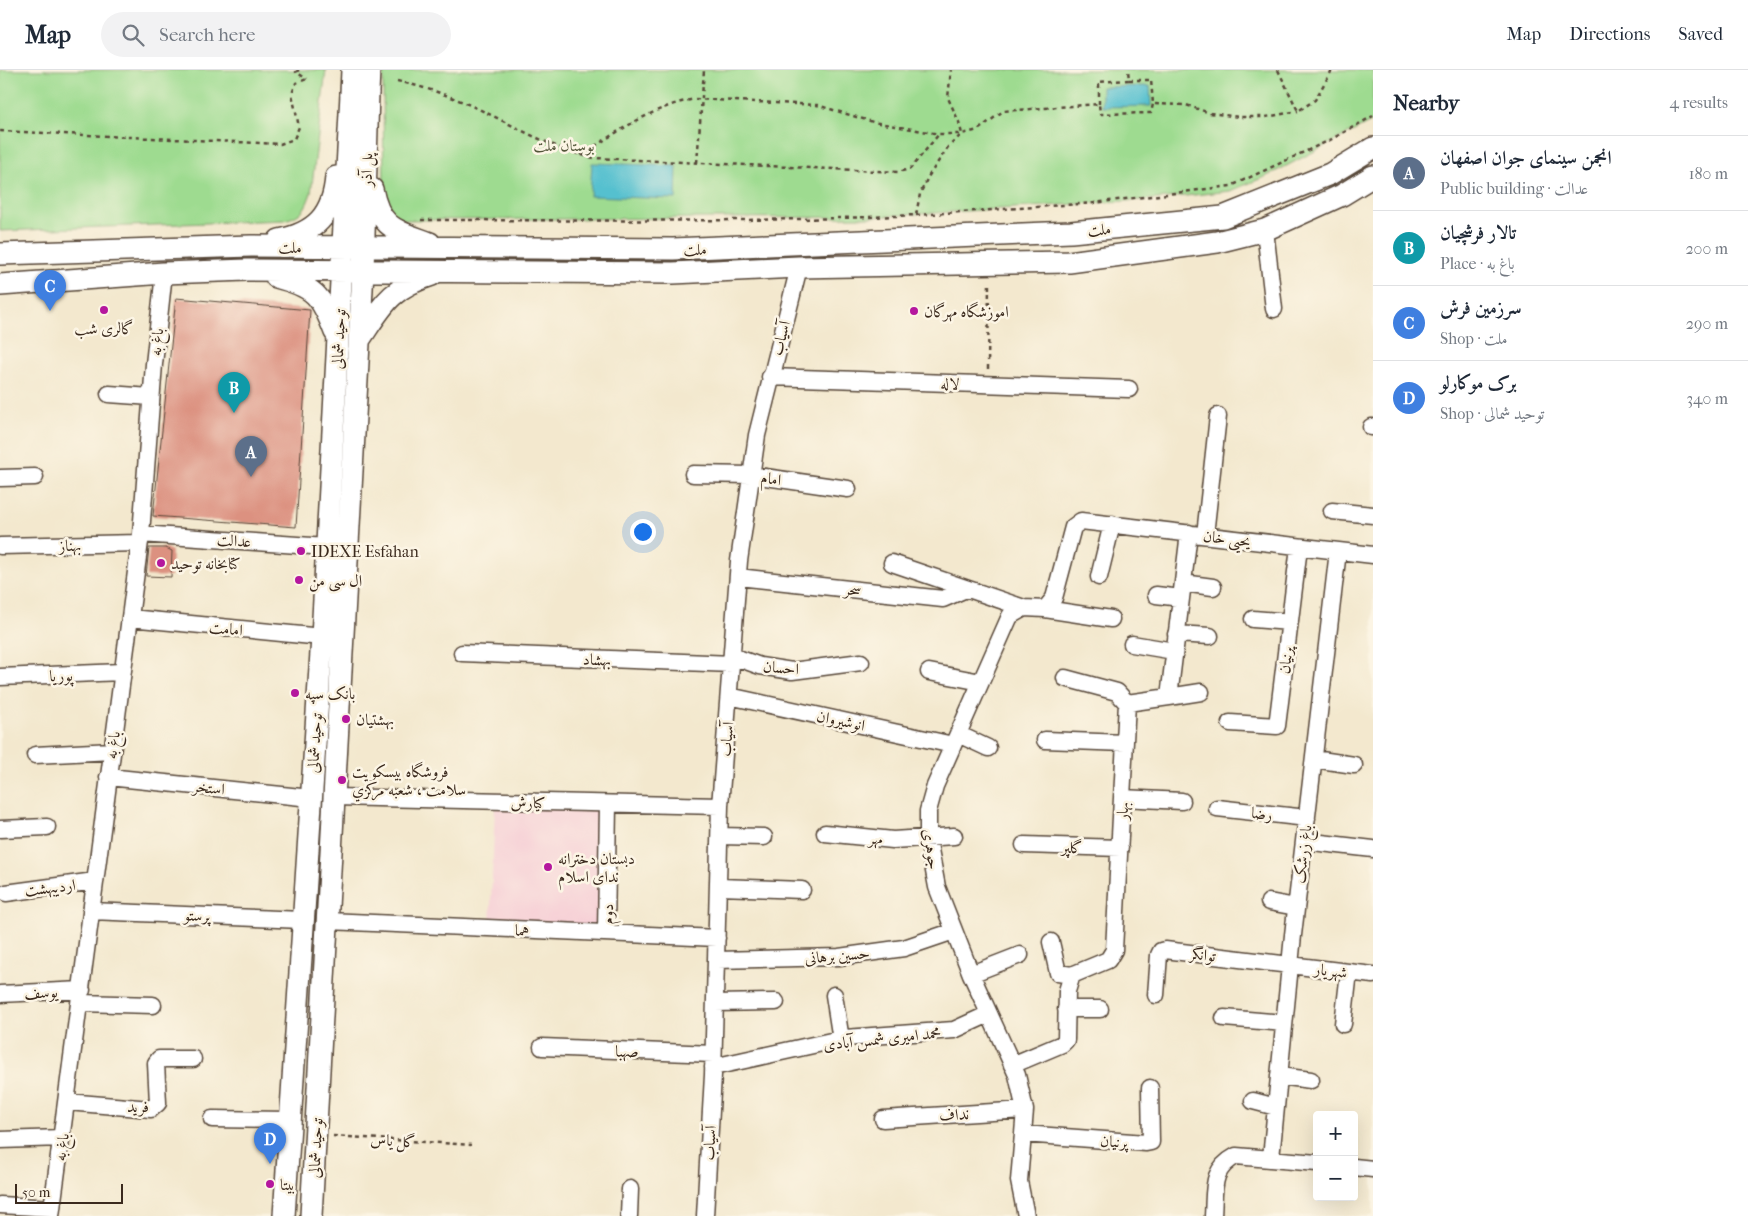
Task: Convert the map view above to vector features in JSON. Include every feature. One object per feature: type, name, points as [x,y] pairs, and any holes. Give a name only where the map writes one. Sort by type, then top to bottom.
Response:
[{"type":"main road","name":"پل آذر","points":[[352,70],[360,93],[366,160],[354,248]]},
{"type":"main road","name":"پل آذر","points":[[363,270],[354,248],[360,93],[369,70]]},
{"type":"main road","points":[[251,246],[293,238],[309,230],[322,220],[332,203],[341,121],[360,93]]},
{"type":"main road","name":"ملت","points":[[0,254],[251,246],[673,250],[1071,232],[1223,217],[1330,174],[1373,148]]},
{"type":"main road","points":[[366,160],[374,200],[380,216],[388,226],[398,232],[447,249]]},
{"type":"main road","name":"ملت","points":[[0,285],[164,273],[247,270],[673,273],[799,267],[1069,262],[1217,242],[1265,230],[1342,195],[1373,176]]},
{"type":"main road","name":"توحید شمالی","points":[[284,1216],[322,638],[342,270],[354,248]]},
{"type":"main road","points":[[247,270],[301,284],[315,292],[325,305],[338,339]]},
{"type":"main road","name":"توحید شمالی","points":[[311,1216],[363,270]]},
{"type":"main road","points":[[360,339],[392,294],[410,282],[450,270]]},
{"type":"main road","points":[[308,840],[332,843]]},
{"type":"street","points":[[1265,230],[1274,309]]},
{"type":"street","name":"آسیاب","points":[[705,1216],[713,1061],[720,806],[738,577],[757,435],[799,267]]},
{"type":"street","name":"باغ به","points":[[52,1212],[140,538],[164,273]]},
{"type":"street","name":"لاله","points":[[770,377],[1129,389]]},
{"type":"street","points":[[109,394],[152,397]]},
{"type":"street","points":[[1169,697],[1182,590],[1197,534],[1218,416]]},
{"type":"street","name":"امام","points":[[693,474],[751,475],[848,489]]},
{"type":"street","points":[[0,478],[34,478]]},
{"type":"street","points":[[1332,510],[1373,515]]},
{"type":"street","name":"یحیی خان","points":[[1045,609],[1054,598],[1073,527],[1080,521],[1373,555]]},
{"type":"street","points":[[1099,577],[1112,524]]},
{"type":"street","name":"عدالت","points":[[140,538],[326,547]]},
{"type":"street","name":"بهناز","points":[[0,546],[140,538]]},
{"type":"street","name":"پرنیان","points":[[1230,723],[1277,726],[1299,547]]},
{"type":"street","name":"باغ زرشک","points":[[1271,1158],[1296,907],[1338,551]]},
{"type":"street","points":[[892,564],[1024,608],[1045,609],[1111,619]]},
{"type":"street","name":"سحر","points":[[738,577],[943,599],[966,589]]},
{"type":"street","points":[[1156,595],[1213,587]]},
{"type":"street","name":"جوهری","points":[[1024,608],[1010,616],[935,786],[928,811],[928,839],[937,887],[971,974],[1012,1065],[1025,1110],[1019,1181],[1026,1216]]},
{"type":"street","name":"امامت","points":[[130,618],[322,638]]},
{"type":"street","points":[[1253,619],[1290,622]]},
{"type":"street","points":[[1176,634],[1210,636]]},
{"type":"street","points":[[1132,644],[1174,651]]},
{"type":"street","name":"بهشاد","points":[[462,653],[732,660]]},
{"type":"street","name":"احسان","points":[[732,660],[792,671],[861,662]]},
{"type":"street","name":"پوریا","points":[[0,677],[122,672]]},
{"type":"street","points":[[929,672],[981,682]]},
{"type":"street","points":[[1064,678],[1117,692],[1127,703],[1201,692]]},
{"type":"street","name":"انوشیروان","points":[[729,696],[988,748]]},
{"type":"street","name":"بهار","points":[[1072,975],[1108,960],[1114,950],[1127,703]]},
{"type":"street","points":[[1046,740],[1125,743]]},
{"type":"street","points":[[35,755],[112,751]]},
{"type":"street","points":[[1314,759],[1354,765]]},
{"type":"street","name":"استخر","points":[[108,777],[310,798]]},
{"type":"street","name":"کیارش","points":[[335,797],[720,806]]},
{"type":"street","points":[[1122,798],[1182,800]]},
{"type":"street","name":"دوم","points":[[606,934],[608,804]]},
{"type":"street","name":"رضا","points":[[1217,808],[1307,818]]},
{"type":"street","points":[[0,829],[47,827]]},
{"type":"street","name":"مهر","points":[[825,833],[893,840],[954,836]]},
{"type":"street","points":[[720,836],[764,837]]},
{"type":"street","points":[[1304,841],[1373,849]]},
{"type":"street","name":"گلپر","points":[[1024,845],[1120,848]]},
{"type":"street","name":"اردیبهشت","points":[[6,892],[95,881]]},
{"type":"street","points":[[719,887],[802,890]]},
{"type":"street","points":[[1269,902],[1296,907]]},
{"type":"street","name":"پرستو","points":[[91,911],[302,920]]},
{"type":"street","name":"هما","points":[[328,920],[717,938]]},
{"type":"street","name":"حسین برهانی","points":[[716,960],[839,957],[904,948],[954,931]]},
{"type":"street","points":[[1012,1065],[1062,1044],[1067,1035],[1066,991],[1072,975],[1058,974],[1051,942]]},
{"type":"street","name":"توانگر","points":[[1156,995],[1159,954],[1165,950],[1290,965]]},
{"type":"street","points":[[971,974],[1020,955]]},
{"type":"street","name":"شهریار","points":[[1290,965],[1373,975]]},
{"type":"street","points":[[1343,1024],[1349,972]]},
{"type":"street","name":"یوسف","points":[[0,994],[81,997],[153,1005]]},
{"type":"street","points":[[834,995],[841,1040]]},
{"type":"street","points":[[715,1003],[776,1002]]},
{"type":"street","points":[[1066,1009],[1100,1009]]},
{"type":"street","name":"محمد امیری شمس آبادی","points":[[713,1061],[841,1040],[954,1030],[989,1014]]},
{"type":"street","points":[[1224,1018],[1284,1023]]},
{"type":"street","name":"صهبا","points":[[542,1047],[713,1061]]},
{"type":"street","name":"فرید","points":[[67,1102],[151,1109],[158,1103],[156,1063],[159,1059],[193,1059]]},
{"type":"street","points":[[1279,1076],[1311,1080]]},
{"type":"street","name":"پرنیان","points":[[1023,1134],[1151,1142],[1150,1088]]},
{"type":"street","points":[[1253,1101],[1276,1107]]},
{"type":"street","name":"نداف","points":[[883,1119],[1025,1110]]},
{"type":"street","points":[[212,1119],[290,1120]]},
{"type":"street","points":[[0,1140],[62,1138]]},
{"type":"street","points":[[1213,1216],[1218,1169],[1236,1156],[1313,1163]]},
{"type":"street","points":[[1358,1167],[1373,1169]]},
{"type":"street","points":[[629,1216],[630,1189]]},
{"type":"street","points":[[0,1205],[52,1212]]},
{"type":"path","points":[[0,130],[280,144],[294,139],[299,127],[292,94],[296,82],[308,79],[296,72],[299,70]]},
{"type":"path","points":[[697,163],[704,70]]},
{"type":"path","points":[[951,70],[948,98],[959,122],[962,134]]},
{"type":"path","points":[[1128,70],[1129,80]]},
{"type":"path","points":[[1278,70],[1298,111]]},
{"type":"path","points":[[1153,104],[1186,105],[1210,113],[1239,117],[1266,117],[1298,111],[1315,100],[1324,80],[1332,70]]},
{"type":"path","points":[[1129,80],[1152,80],[1152,113],[1100,114],[1099,82],[1129,80]]},
{"type":"path","points":[[397,81],[428,88],[465,103],[533,136],[581,155],[594,158],[898,172],[910,168],[940,134]]},
{"type":"path","points":[[581,155],[636,121],[679,102],[701,99],[817,105],[873,122],[940,134],[962,134],[978,130],[1003,111],[1099,104]]},
{"type":"path","points":[[415,220],[730,219],[916,214],[1094,204],[1231,186],[1330,140],[1373,116]]},
{"type":"path","points":[[916,214],[928,177],[948,147],[962,134]]},
{"type":"path","points":[[988,384],[989,263]]},
{"type":"path","name":"گل یاس","points":[[315,1135],[471,1145]]},
{"type":"shaded area","name":"دبستان دخترانه ندای اسلام","points":[[495,807],[604,810],[604,930],[490,925]]},
{"type":"green space","points":[[0,70],[326,70],[311,193],[307,204],[299,214],[285,220],[0,231]]},
{"type":"green space","name":"بوستان ملت","points":[[383,70],[1373,70],[1373,121],[1265,177],[1230,191],[1158,199],[871,217],[406,220],[396,217],[384,207]]},
{"type":"water","points":[[1150,86],[1151,106],[1102,107],[1102,87]]},
{"type":"water","points":[[592,163],[677,166],[676,199],[590,196]]},
{"type":"building","points":[[176,298],[310,310],[296,527],[153,516]]},
{"type":"building","name":"کتابخانه توحید","points":[[149,548],[166,548],[172,551],[171,577],[146,576]]},
{"type":"place","name":"گالری شب","points":[[104,310]]},
{"type":"place","name":"سرزمین فرش","points":[[50,311]]},
{"type":"place","name":"اموزشگاه مهرگان","points":[[914,311]]},
{"type":"place","name":"تالار فرشچیان","points":[[234,413]]},
{"type":"place","name":"انجمن سینمای جوان اصفهان","points":[[251,477]]},
{"type":"place","name":"IDEXE Esfahan","points":[[301,551]]},
{"type":"place","name":"کتابخانه توحید","points":[[161,563]]},
{"type":"place","name":"ال سی من","points":[[299,580]]},
{"type":"place","name":"بانک سپه","points":[[295,693]]},
{"type":"place","name":"بهشتیان","points":[[346,719]]},
{"type":"place","name":"فروشگاه بيسكويت سلامت ، شعبه مركزي","points":[[342,780]]},
{"type":"place","name":"دبستان دخترانه ندای اسلام","points":[[548,867]]},
{"type":"place","name":"برک موکارلو","points":[[270,1164]]},
{"type":"place","name":"بیتا","points":[[270,1184]]}]
